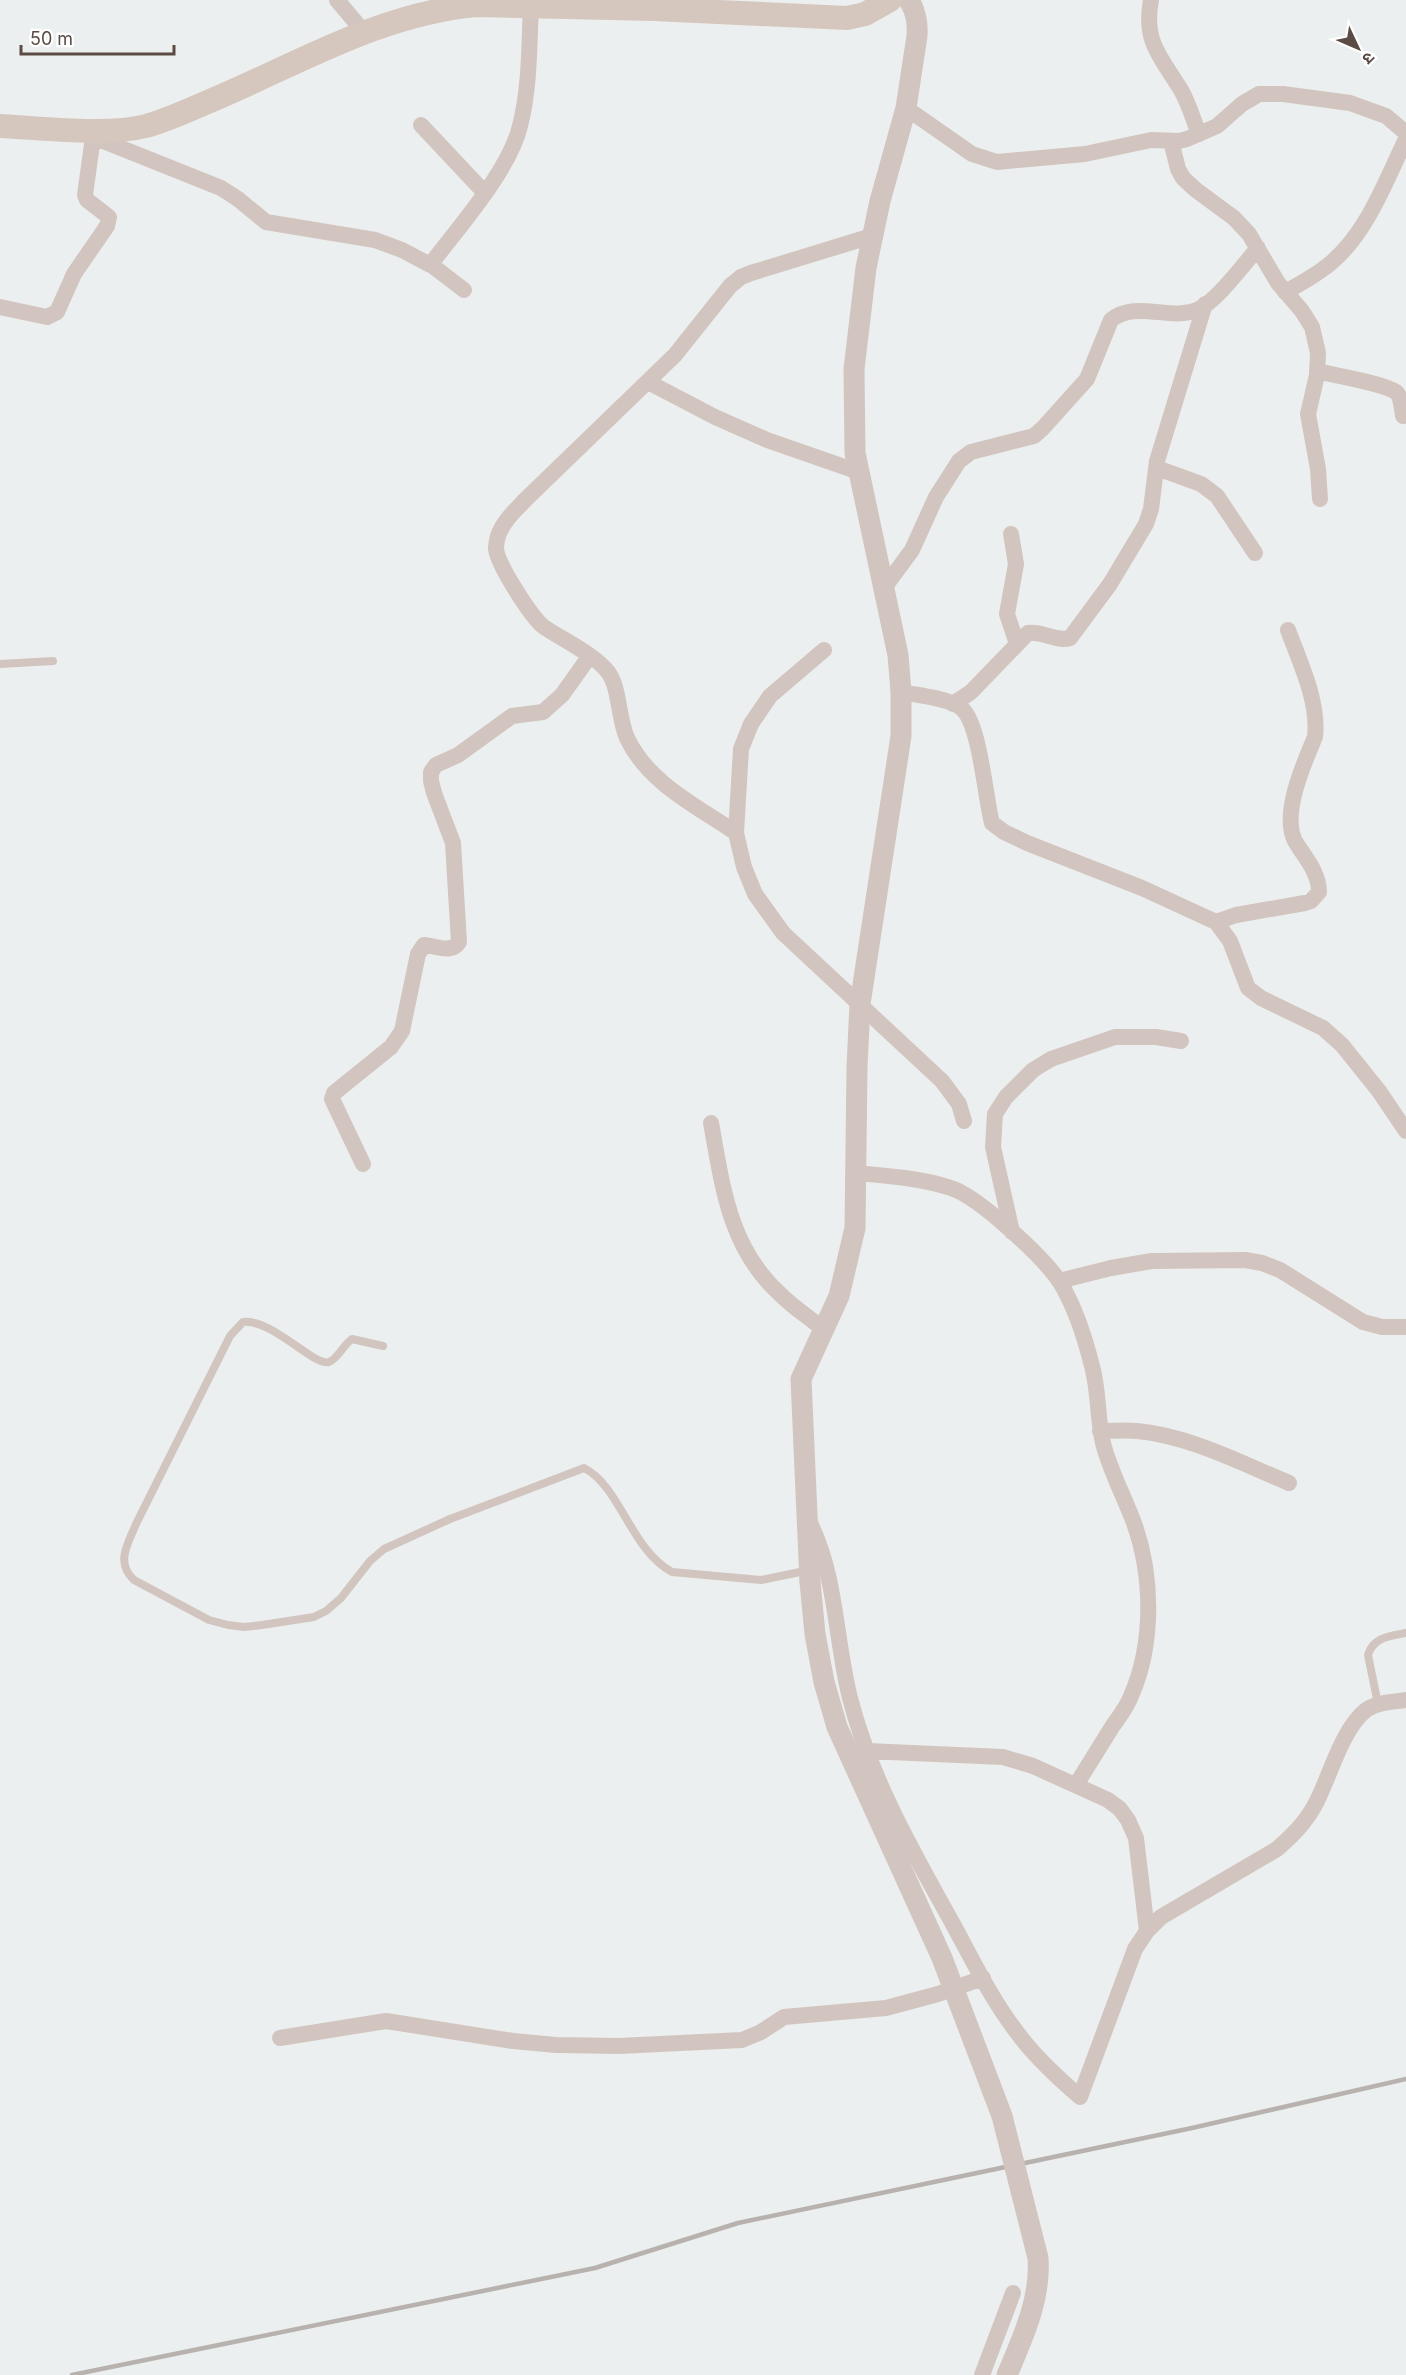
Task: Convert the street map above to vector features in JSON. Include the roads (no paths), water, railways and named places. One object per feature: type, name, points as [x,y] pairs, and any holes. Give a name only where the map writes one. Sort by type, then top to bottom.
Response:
[{"type":"main road","points":[[0,126],[84,133],[146,126],[230,93],[363,31],[458,6],[476,4],[654,9],[847,18],[865,14],[890,0]]},
{"type":"street","points":[[338,0],[363,31]]},
{"type":"street","points":[[909,0],[916,11],[918,24],[906,108],[872,236],[854,369],[855,453],[898,655],[901,736],[860,1004],[855,1228],[849,1262],[839,1296],[801,1379],[810,1576],[815,1634],[824,1682],[837,1727],[942,1958],[1002,2116],[1038,2258],[1039,2278],[1034,2305],[1007,2375]]},
{"type":"street","points":[[1151,0],[1148,23],[1154,49],[1181,91],[1199,134]]},
{"type":"street","points":[[430,265],[484,192],[513,145],[520,127],[529,62],[531,6]]},
{"type":"street","points":[[906,108],[972,154],[997,162],[1085,154],[1151,140],[1187,139],[1223,122],[1251,97],[1259,94],[1282,94],[1350,103],[1386,116],[1406,133]]},
{"type":"street","points":[[421,125],[484,192]]},
{"type":"street","points":[[0,307],[47,317],[57,312],[74,274],[107,226],[109,217],[87,200],[85,195],[84,133],[221,188],[267,222],[375,240],[402,250],[430,265],[464,290]]},
{"type":"street","points":[[1285,292],[1308,280],[1334,260],[1358,232],[1406,139]]},
{"type":"street","points":[[1171,141],[1178,169],[1183,178],[1234,218],[1258,248],[1285,292],[1302,310],[1311,327],[1318,352],[1317,371],[1308,414],[1318,469],[1320,499]]},
{"type":"street","points":[[736,833],[660,781],[642,763],[627,738],[618,714],[615,690],[608,673],[590,657],[539,622],[517,592],[500,561],[496,550],[497,538],[502,526],[519,506],[675,355],[730,286],[741,277],[872,236]]},
{"type":"street","points":[[884,588],[912,550],[936,497],[959,461],[971,452],[1034,436],[1044,428],[1087,379],[1111,320],[1130,311],[1196,310],[1205,304],[1258,248]]},
{"type":"street","points":[[953,704],[971,692],[1028,633],[1036,632],[1064,640],[1070,638],[1110,585],[1146,524],[1157,468],[1205,304]]},
{"type":"street","points":[[1317,371],[1394,391],[1398,395],[1403,416]]},
{"type":"street","points":[[648,382],[715,417],[767,440],[859,472]]},
{"type":"street","points":[[1157,468],[1195,481],[1217,496],[1255,553]]},
{"type":"street","points":[[1011,534],[1016,564],[1007,614],[1017,644]]},
{"type":"street","points":[[1216,922],[1236,915],[1305,903],[1316,897],[1319,892],[1318,877],[1294,839],[1291,830],[1296,791],[1316,728],[1311,699],[1288,630]]},
{"type":"street","points":[[824,650],[770,696],[751,724],[741,749],[736,833],[744,867],[755,894],[783,933],[942,1081],[958,1104],[964,1121]]},
{"type":"street","points":[[363,1164],[332,1099],[334,1093],[391,1047],[402,1031],[418,954],[424,945],[448,950],[456,947],[459,942],[453,843],[431,781],[431,771],[436,765],[458,755],[512,716],[543,712],[562,695],[590,657]]},
{"type":"street","points":[[901,692],[960,706],[970,719],[989,813],[992,823],[997,828],[1027,843],[1142,888],[1216,922],[1230,941],[1248,988],[1261,998],[1323,1028],[1342,1045],[1374,1083],[1406,1131]]},
{"type":"street","points":[[1012,1232],[993,1147],[996,1114],[1006,1097],[1032,1070],[1051,1059],[1115,1037],[1156,1037],[1181,1041]]},
{"type":"street","points":[[711,1123],[723,1193],[735,1231],[762,1276],[781,1296],[824,1330]]},
{"type":"street","points":[[857,1173],[925,1181],[953,1188],[978,1203],[1012,1232],[1059,1281],[1074,1312],[1093,1368],[1100,1431],[1106,1456],[1134,1523],[1142,1550],[1148,1622],[1140,1670],[1131,1698],[1076,1785]]},
{"type":"street","points":[[1059,1281],[1152,1261],[1245,1260],[1280,1270],[1363,1322],[1382,1327],[1406,1327]]},
{"type":"street","points":[[1100,1431],[1135,1431],[1168,1437],[1197,1445],[1289,1483]]},
{"type":"street","points":[[808,1518],[819,1540],[827,1566],[844,1669],[867,1751],[907,1842],[999,2008],[1018,2035],[1041,2061],[1080,2097],[1123,1977],[1135,1949],[1147,1931],[1161,1917],[1277,1849],[1292,1836],[1305,1822],[1316,1804],[1355,1722],[1366,1710],[1378,1704],[1406,1700]]},
{"type":"street","points":[[867,1751],[1003,1757],[1018,1760],[1108,1800],[1128,1820],[1138,1851],[1147,1931]]},
{"type":"street","points":[[280,2038],[386,2021],[502,2040],[556,2045],[619,2046],[742,2040],[761,2032],[784,2017],[886,2008],[930,1997],[983,1978]]},
{"type":"street","points":[[982,2375],[1013,2293]]},
{"type":"lane","points":[[0,664],[53,661]]},
{"type":"lane","points":[[383,1346],[352,1339],[333,1360],[325,1363],[318,1361],[288,1338],[263,1325],[251,1321],[243,1322],[230,1336],[136,1524],[125,1552],[123,1564],[127,1573],[134,1580],[209,1620],[228,1625],[262,1625],[314,1617],[326,1611],[341,1598],[370,1561],[384,1549],[450,1519],[584,1468],[599,1479],[649,1555],[672,1572],[761,1580],[810,1576]]},
{"type":"lane","points":[[1378,1704],[1368,1655],[1370,1648],[1383,1638],[1406,1633]]},
{"type":"railway","points":[[72,2375],[595,2268],[738,2223],[1192,2128],[1406,2079]]}]
